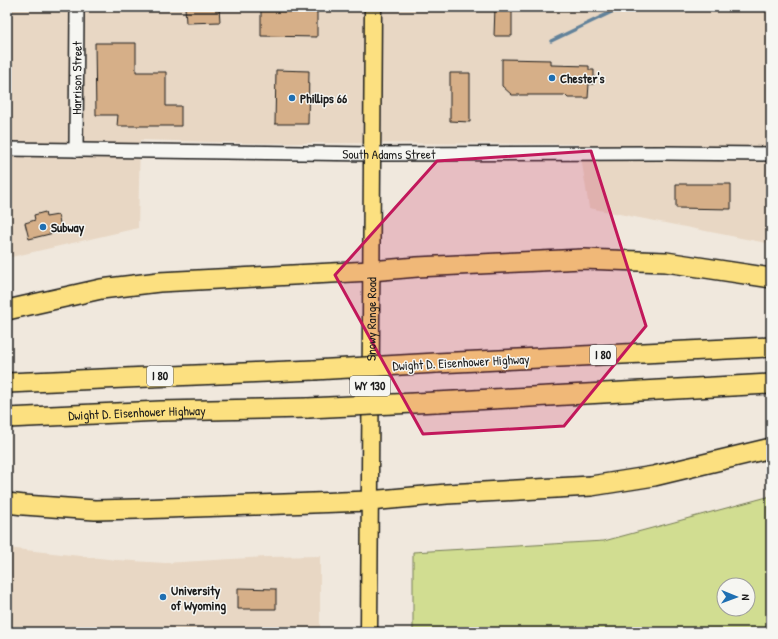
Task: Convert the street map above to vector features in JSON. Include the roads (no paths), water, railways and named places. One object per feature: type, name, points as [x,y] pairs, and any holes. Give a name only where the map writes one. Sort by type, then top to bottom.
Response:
[{"type":"highway","points":[[7,310],[102,289],[159,282],[582,259],[666,262],[771,278]]},
{"type":"highway","name":"Dwight D. Eisenhower Highway","points":[[7,383],[314,370],[771,347]]},
{"type":"highway","name":"Dwight D. Eisenhower Highway","points":[[7,418],[161,411],[308,408],[771,384]]},
{"type":"highway","points":[[7,503],[95,510],[138,509],[369,501],[447,494],[591,486],[654,476],[771,448]]},
{"type":"main road","name":"Snowy Range Road","points":[[368,632],[373,7]]},
{"type":"street","name":"Harrison Street","points":[[76,150],[77,7]]},
{"type":"street","name":"South Adams Street","points":[[7,149],[372,154],[771,154]]},
{"type":"waterway","points":[[551,41],[622,7]]},
{"type":"place","name":"Chester's","points":[[552,78]]},
{"type":"place","name":"Phillips 66","points":[[292,98]]},
{"type":"place","name":"Subway","points":[[43,227]]},
{"type":"place","name":"University of Wyoming","points":[[163,597]]}]
